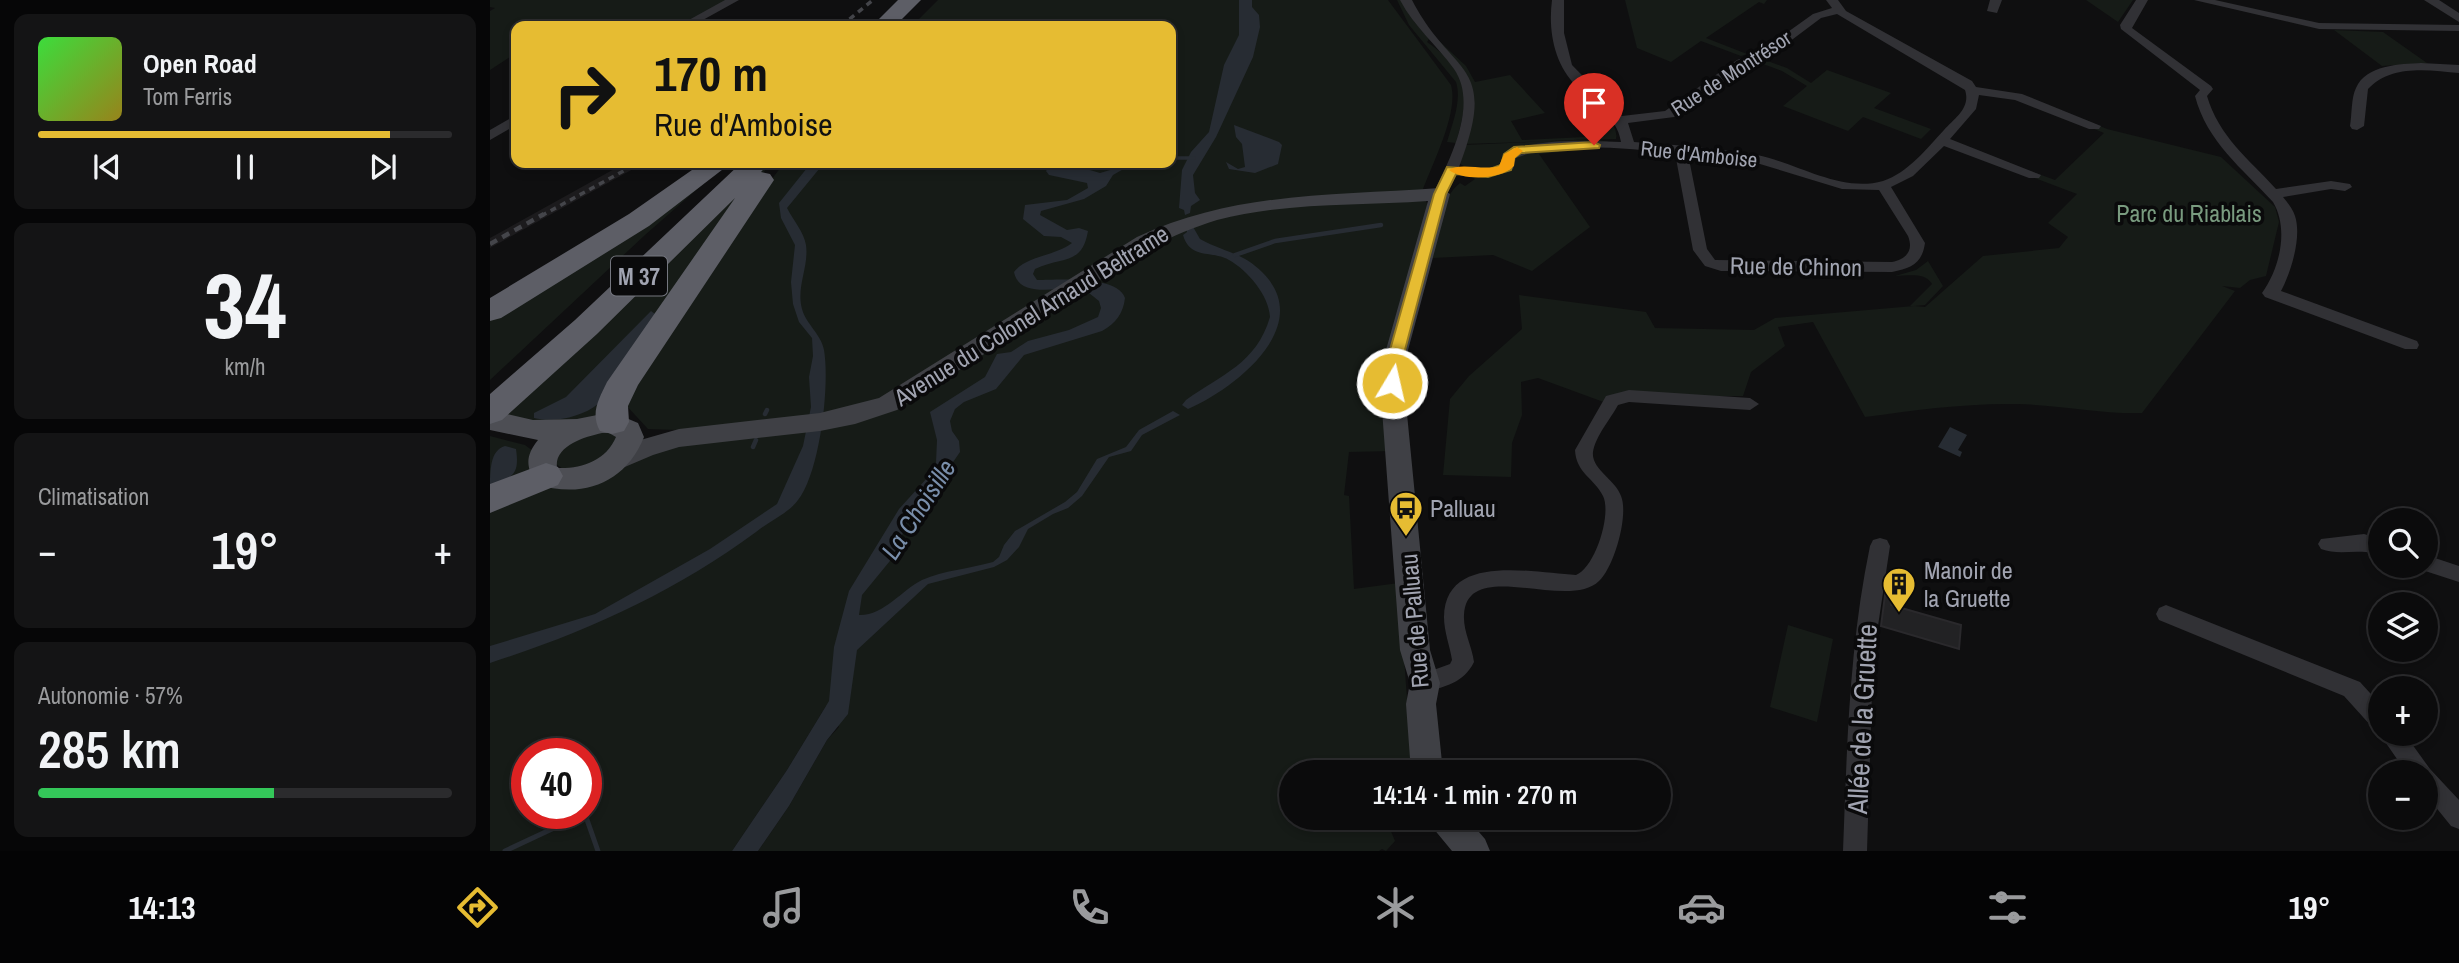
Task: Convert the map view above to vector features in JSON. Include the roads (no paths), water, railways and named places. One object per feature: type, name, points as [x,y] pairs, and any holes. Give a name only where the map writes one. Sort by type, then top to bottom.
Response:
[{"type":"highway","points":[[888,21],[910,0]]},
{"type":"highway","points":[[902,21],[925,0]]},
{"type":"highway","points":[[490,311],[639,220],[711,168]]},
{"type":"highway","name":"M 37","points":[[501,394],[734,168]]},
{"type":"highway","name":"M 37","points":[[501,394],[750,168]]},
{"type":"highway","points":[[620,426],[612,406],[623,382],[742,205],[771,168]]},
{"type":"highway","points":[[490,499],[544,468]]},
{"type":"main road","points":[[490,420],[533,430],[557,431],[620,426],[628,445],[613,462],[577,479],[565,480],[544,468],[540,451],[534,443],[490,431]]},
{"type":"main road","points":[[544,468],[552,444],[578,428]]},
{"type":"street","points":[[693,21],[733,0]]},
{"type":"street","name":"Rue de Palluau","points":[[1406,0],[1420,24],[1461,71],[1468,84],[1470,101],[1451,170],[1440,194],[1397,350],[1392,383],[1415,650],[1425,683],[1420,704],[1426,760]]},
{"type":"street","points":[[1558,0],[1559,33],[1566,66],[1619,120],[1628,133],[1628,146]]},
{"type":"street","points":[[2142,0],[2129,18],[2127,29],[2207,89],[2201,96],[2202,110],[2213,132],[2230,153],[2274,194],[2288,216],[2291,229],[2275,288],[2270,293],[2411,345]]},
{"type":"street","points":[[2200,0],[2319,26],[2459,28]]},
{"type":"street","points":[[2430,0],[2459,19]]},
{"type":"street","points":[[1835,5],[1956,76],[1972,90],[2018,97],[2094,126]]},
{"type":"street","name":"Rue de Montrésor","points":[[1619,120],[1669,114],[1741,63],[1765,54],[1835,5]]},
{"type":"street","points":[[2357,126],[2362,88],[2375,76],[2411,68],[2459,69]]},
{"type":"street","points":[[1883,185],[1902,177],[1974,105],[1972,90]]},
{"type":"street","points":[[490,136],[511,122]]},
{"type":"street","points":[[1941,140],[2034,175]]},
{"type":"street","name":"Rue d'Amboise","points":[[1451,170],[1488,173],[1504,169],[1508,166],[1509,156],[1524,149],[1628,146],[1762,160],[1851,185],[1883,185]]},
{"type":"street","name":"Rue de Chinon","points":[[1681,151],[1700,250],[1710,263],[1721,266],[1892,267],[1907,264],[1916,255],[1918,243],[1883,185]]},
{"type":"street","points":[[2274,194],[2332,185],[2345,187]]},
{"type":"street","name":"Avenue du Colonel Arnaud Beltrame","points":[[620,426],[650,438],[664,440],[867,412],[910,391],[1144,242],[1188,220],[1257,206],[1440,194]]},
{"type":"street","points":[[1425,683],[1457,671],[1463,662],[1454,610],[1459,594],[1470,583],[1488,578],[1576,583],[1596,571],[1614,519],[1614,503],[1608,489],[1589,470],[1584,450],[1612,400],[1629,396],[1751,404]]},
{"type":"street","name":"Avenue du Colonel Arnaud Beltrame","points":[[613,462],[664,440]]},
{"type":"street","points":[[2328,544],[2368,543]]},
{"type":"street","name":"Allée de la Gruette","points":[[1855,851],[1863,656],[1873,573],[1880,546]]},
{"type":"street","points":[[2438,567],[2459,574]]},
{"type":"street","points":[[2166,614],[2352,689],[2368,707]]},
{"type":"street","points":[[2400,746],[2411,760]]},
{"type":"street","points":[[2438,793],[2459,818]]},
{"type":"street","points":[[1456,830],[1473,851]]},
{"type":"waterway","points":[[1176,158],[1194,158]]},
{"type":"waterway","points":[[1235,255],[1275,241],[1381,225]]},
{"type":"waterway","points":[[765,414],[767,410]]},
{"type":"waterway","points":[[753,447],[756,440]]},
{"type":"waterway","points":[[505,851],[552,829]]},
{"type":"waterway","points":[[590,829],[598,851]]},
{"type":"railway","points":[[847,21],[873,0]]},
{"type":"railway","points":[[541,216],[629,168]]},
{"type":"railway","points":[[490,244],[544,214]]},
{"type":"place","name":"Palluau","points":[[1406,538]]},
{"type":"place","name":"Manoir de la Gruette","points":[[1899,614]]},
{"type":"park label","name":"Parc du Riablais","points":[[2189,213]]},
{"type":"water label","name":"La Choisille","points":[[918,509]]}]
